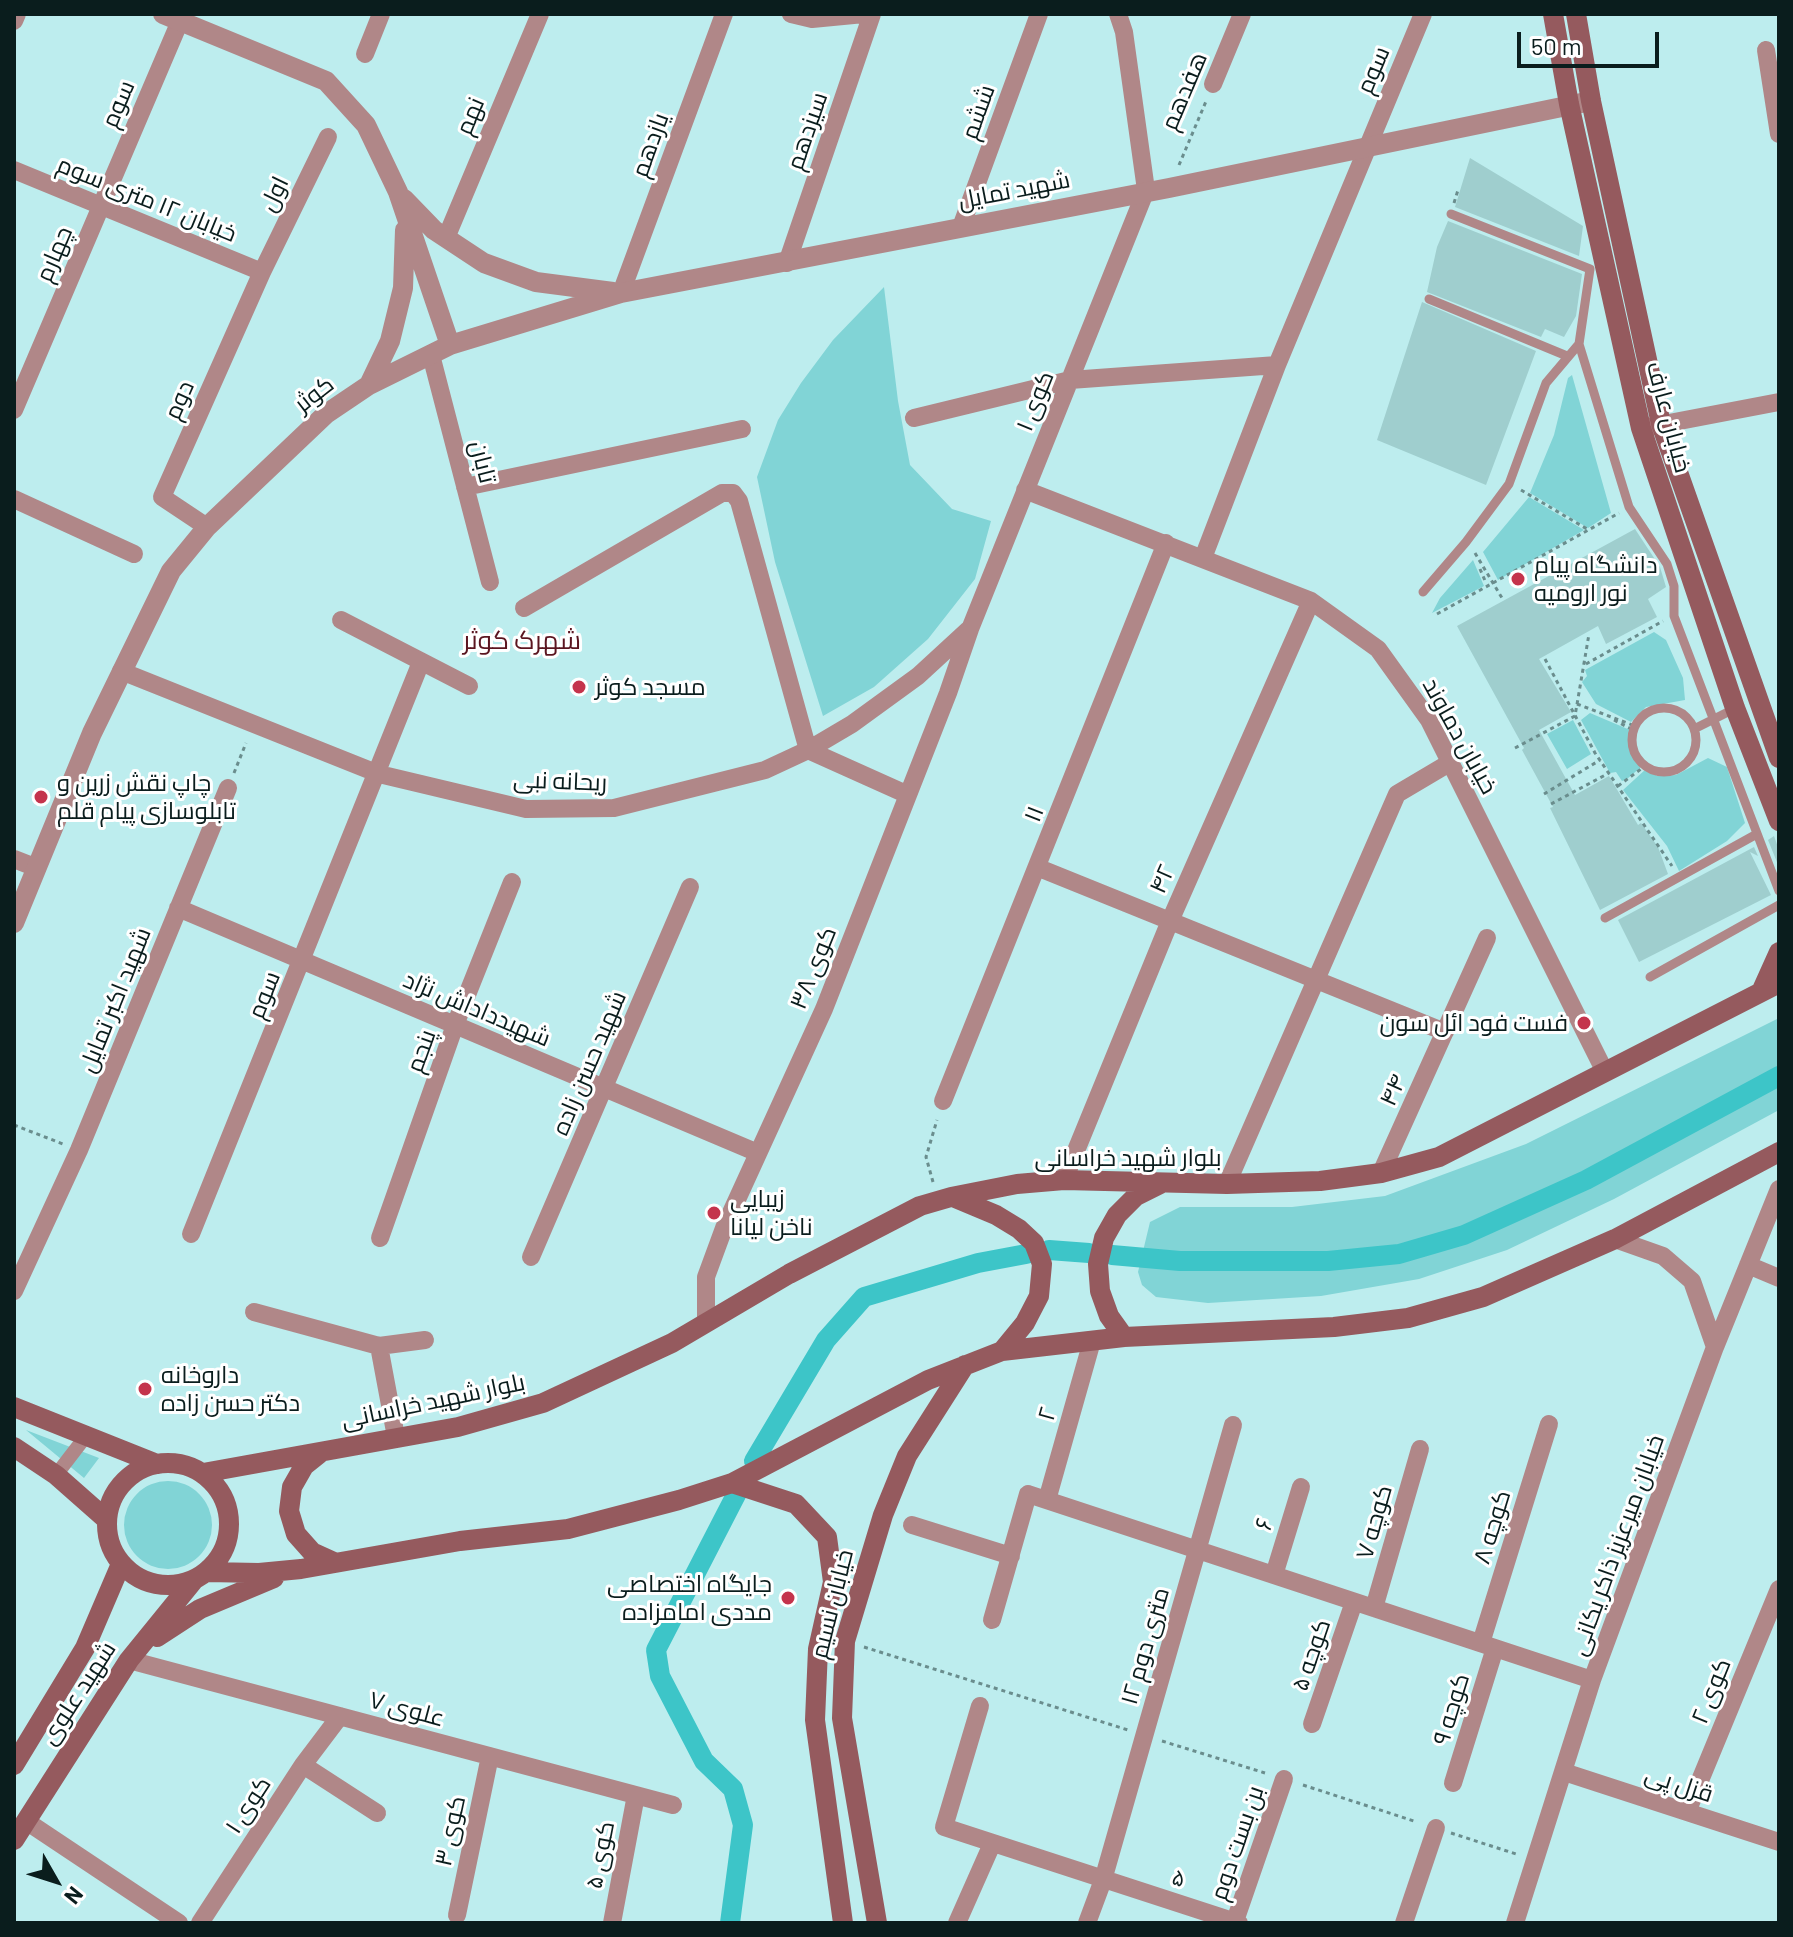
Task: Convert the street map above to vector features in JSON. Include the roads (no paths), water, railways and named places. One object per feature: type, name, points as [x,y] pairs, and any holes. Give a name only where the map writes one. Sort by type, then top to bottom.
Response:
[{"type":"main road","name":"خیابان عارف","points":[[1553,14],[1569,104],[1641,428],[1735,708],[1779,821]]},
{"type":"main road","name":"خیابان عارف","points":[[1576,14],[1591,101],[1661,424],[1779,758]]},
{"type":"main road","points":[[1770,987],[1779,952]]},
{"type":"main road","name":"بلوار شهید خراسانی","points":[[203,1473],[458,1427],[543,1403],[672,1343],[789,1274],[920,1206],[944,1199],[1017,1184],[1064,1180],[1160,1184],[1320,1181],[1381,1173],[1439,1157],[1770,987]]},
{"type":"main road","points":[[157,1464],[128,1478],[117,1490],[107,1520],[110,1543],[121,1564],[147,1582],[178,1585],[200,1576],[301,1569],[460,1541],[568,1529],[732,1483],[848,1419],[1002,1351],[1124,1337],[1334,1327],[1408,1318],[1483,1297],[1615,1239],[1779,1152]]},
{"type":"main road","points":[[1124,1337],[1109,1316],[1100,1291],[1098,1264],[1104,1238],[1117,1215],[1136,1196],[1160,1184]]},
{"type":"main road","points":[[944,1199],[996,1215],[1034,1243],[1042,1264],[1039,1296],[1025,1323],[1002,1351]]},
{"type":"main road","name":"خیابان نسیم","points":[[877,1923],[843,1733],[841,1670],[845,1641],[883,1515],[907,1456],[965,1365]]},
{"type":"main road","points":[[14,1407],[157,1464],[181,1464],[203,1473],[224,1498],[229,1529],[218,1560],[200,1576]]},
{"type":"main road","points":[[14,1447],[56,1475],[107,1520]]},
{"type":"main road","points":[[323,1452],[304,1466],[292,1487],[289,1511],[296,1534],[312,1552],[334,1562]]},
{"type":"main road","name":"خیابان نسیم","points":[[732,1483],[796,1504],[816,1521],[827,1537],[833,1582],[818,1649],[815,1720],[843,1923]]},
{"type":"main road","name":"شهید علوی","points":[[14,1765],[85,1648],[121,1564]]},
{"type":"main road","points":[[129,1660],[170,1627],[200,1609],[301,1569]]},
{"type":"main road","name":"شهید علوی","points":[[14,1840],[129,1660],[200,1576]]},
{"type":"street","points":[[14,21],[17,14]]},
{"type":"street","points":[[365,54],[381,14]]},
{"type":"street","name":"نهم","points":[[446,238],[540,14]]},
{"type":"street","name":"یازدهم","points":[[621,293],[724,14]]},
{"type":"street","points":[[791,14],[812,19],[864,14]]},
{"type":"street","name":"سیزدهم","points":[[787,263],[872,14]]},
{"type":"street","name":"ششم","points":[[961,227],[1039,14]]},
{"type":"street","points":[[1118,14],[1124,32],[1146,190]]},
{"type":"street","name":"هفدهم","points":[[1213,84],[1242,14]]},
{"type":"street","name":"سوم","points":[[1203,558],[1277,365],[1423,14]]},
{"type":"street","points":[[172,18],[326,81],[366,125],[398,192],[450,345]]},
{"type":"street","name":"سوم","points":[[101,206],[172,18]]},
{"type":"street","points":[[1766,50],[1779,134]]},
{"type":"street","name":"شهید تمایل","points":[[450,345],[621,293],[1169,188],[1367,144],[1591,101]]},
{"type":"street","name":"اول","points":[[262,272],[328,137]]},
{"type":"street","name":"خیابان ۱۲ متری سوم","points":[[14,170],[262,272]]},
{"type":"street","name":"کوی ۱","points":[[970,629],[1146,190]]},
{"type":"street","points":[[398,192],[446,238],[484,263],[536,282],[621,293]]},
{"type":"street","points":[[369,385],[390,341],[403,288],[407,240],[398,192]]},
{"type":"street","name":"چهارم","points":[[14,410],[101,206]]},
{"type":"street","name":"دوم","points":[[207,527],[162,497],[262,272]]},
{"type":"street","name":"کوثر","points":[[14,923],[121,671],[171,571],[207,527],[326,414],[369,385],[450,345]]},
{"type":"street","name":"تابان","points":[[431,355],[490,582]]},
{"type":"street","points":[[914,418],[1070,380],[1277,365]]},
{"type":"street","points":[[1641,428],[1779,402]]},
{"type":"street","points":[[465,487],[742,429]]},
{"type":"street","name":"خیابان دماوند","points":[[1025,490],[1311,601],[1378,649],[1429,720],[1604,1070]]},
{"type":"street","points":[[524,608],[722,493],[733,493],[739,501],[808,750],[906,794]]},
{"type":"street","points":[[14,499],[134,554]]},
{"type":"street","name":"۱۱","points":[[943,1101],[1039,868],[1166,543]]},
{"type":"street","name":"۴۲","points":[[1064,1180],[1170,921],[1311,601]]},
{"type":"street","points":[[341,620],[469,686]]},
{"type":"street","name":"ریحانه نبی","points":[[121,671],[379,774],[526,809],[614,808],[765,770],[808,750],[852,724],[918,676],[970,629]]},
{"type":"street","name":"کوی ۳۸","points":[[706,1323],[706,1277],[824,1009],[948,693],[970,629]]},
{"type":"street","name":"سوم","points":[[191,1234],[379,774],[421,662]]},
{"type":"street","points":[[1227,1184],[1397,794],[1451,762]]},
{"type":"street","name":"شهید اکبر تمایل","points":[[14,1291],[79,1150],[228,788]]},
{"type":"street","points":[[14,859],[37,868]]},
{"type":"street","points":[[1039,868],[1445,1032]]},
{"type":"street","name":"پنجم","points":[[380,1238],[455,1025],[512,882]]},
{"type":"street","name":"شهید حسن زاده","points":[[531,1257],[690,887]]},
{"type":"street","name":"شهیدداداش نژاد","points":[[178,908],[758,1153]]},
{"type":"street","name":"۴۴","points":[[1381,1173],[1487,938]]},
{"type":"street","name":"خیابان میرعزیز ذاکر یکانی","points":[[1518,1922],[1592,1680],[1715,1347],[1779,1189]]},
{"type":"street","points":[[1615,1239],[1663,1256],[1692,1281],[1715,1347]]},
{"type":"street","points":[[1748,1265],[1779,1278]]},
{"type":"street","points":[[254,1312],[379,1346],[425,1340]]},
{"type":"street","name":"۲","points":[[1047,1500],[1092,1341]]},
{"type":"street","points":[[379,1346],[396,1437]]},
{"type":"street","name":"کوچه ۸","points":[[1488,1646],[1549,1424]]},
{"type":"street","name":"۱۲ متری دوم","points":[[1087,1923],[1103,1880],[1233,1425]]},
{"type":"street","points":[[56,1475],[86,1436]]},
{"type":"street","name":"کوچه ۷","points":[[1374,1608],[1420,1449]]},
{"type":"street","name":"۶","points":[[1274,1575],[1301,1487]]},
{"type":"street","points":[[992,1620],[1028,1494],[1592,1680]]},
{"type":"street","points":[[912,1525],[1011,1556]]},
{"type":"street","name":"کوی ۲","points":[[1687,1812],[1779,1589]]},
{"type":"street","name":"کوچه ۵","points":[[1312,1724],[1354,1602]]},
{"type":"street","name":"کوچه ۹","points":[[1453,1783],[1488,1646]]},
{"type":"street","name":"علوی ۷","points":[[129,1660],[673,1805]]},
{"type":"street","name":"۵","points":[[980,1706],[944,1827],[1237,1922]]},
{"type":"street","name":"کوی ۱","points":[[200,1923],[303,1765],[340,1716]]},
{"type":"street","name":"کوی ۳","points":[[457,1915],[490,1756]]},
{"type":"street","points":[[303,1765],[377,1813]]},
{"type":"street","name":"قزل پی","points":[[1564,1772],[1779,1842]]},
{"type":"street","name":"بن بست دوم","points":[[1237,1922],[1284,1779]]},
{"type":"street","name":"کوی ۵","points":[[612,1923],[636,1795]]},
{"type":"street","points":[[26,1821],[179,1923]]},
{"type":"street","points":[[1404,1923],[1436,1828]]},
{"type":"street","points":[[957,1923],[992,1844]]},
{"type":"lane","points":[[1451,214],[1590,269],[1579,344],[1629,507],[1667,564],[1674,586],[1674,616],[1755,835],[1779,891]]},
{"type":"lane","points":[[1429,299],[1567,356]]},
{"type":"lane","points":[[1423,592],[1468,540],[1509,484],[1546,383],[1579,344]]},
{"type":"lane","points":[[1668,707],[1687,717],[1694,729],[1696,747],[1685,765],[1665,772],[1645,766],[1633,749],[1634,728],[1648,712],[1668,707]]},
{"type":"lane","points":[[1694,729],[1735,708]]},
{"type":"lane","points":[[1605,918],[1755,835]]},
{"type":"lane","points":[[1650,977],[1779,905]]},
{"type":"waterway","points":[[1112,1255],[1180,1261],[1328,1261],[1399,1254],[1464,1235],[1586,1180],[1779,1076]]},
{"type":"waterway","points":[[1049,1250],[1089,1253]]},
{"type":"waterway","points":[[754,1461],[826,1340],[864,1297],[978,1263],[1026,1254]]},
{"type":"waterway","points":[[730,1923],[743,1825],[733,1789],[704,1761],[660,1676],[656,1650],[739,1489]]},
{"type":"place","name":"دانشگاه پیام نور ارومیه","points":[[1518,579]]},
{"type":"place","name":"مسجد کوثر","points":[[579,687]]},
{"type":"place","name":"چاپ نقش زرین و تابلوسازی پیام قلم","points":[[41,797]]},
{"type":"place","name":"فست فود ائل سون","points":[[1584,1023]]},
{"type":"place","name":"زیبایی ناخن لیانا","points":[[714,1213]]},
{"type":"place","name":"داروخانه دکتر حسن زاده","points":[[145,1389]]},
{"type":"place","name":"جایگاه اختصاصی مددی امامزاده","points":[[788,1598]]},
{"type":"district","name":"شهرک کوثر","points":[[522,640]]}]
